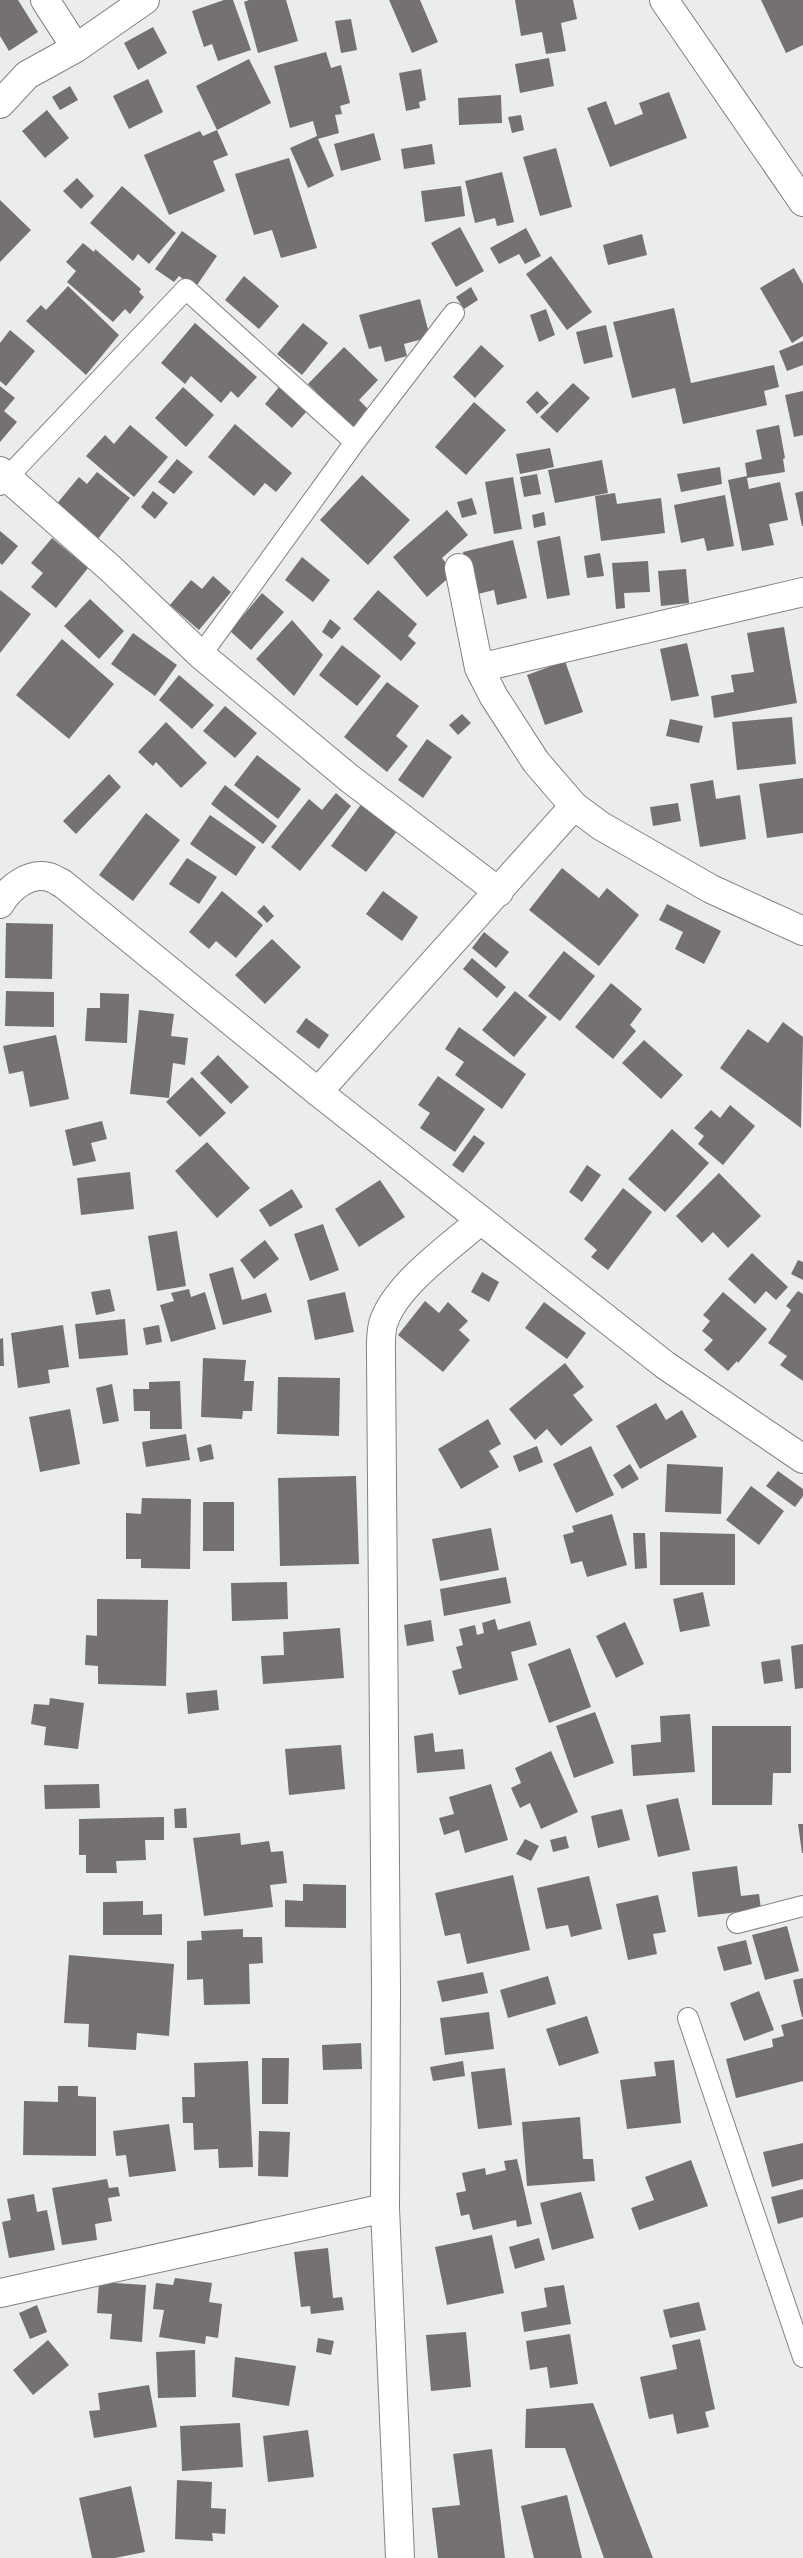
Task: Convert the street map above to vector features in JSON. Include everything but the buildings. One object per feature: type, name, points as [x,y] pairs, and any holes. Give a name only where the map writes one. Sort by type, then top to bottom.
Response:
[{"type":"street","points":[[45,0],[76,48]]},
{"type":"street","points":[[0,104],[27,75],[76,48],[145,0]]},
{"type":"street","points":[[664,0],[803,202]]},
{"type":"street","points":[[2,478],[111,569],[201,655],[349,778],[500,892]]},
{"type":"street","points":[[459,568],[479,668],[494,697],[536,762],[574,806],[601,826],[711,889],[803,931]]},
{"type":"street","points":[[479,668],[803,592]]},
{"type":"street","points":[[318,1092],[500,892],[574,806]]},
{"type":"street","points":[[0,904],[18,883],[31,878],[48,877],[63,884],[318,1092],[665,1366],[803,1459]]},
{"type":"street","points":[[400,2558],[384,2208],[386,1990],[381,1356],[383,1323],[392,1302],[410,1283],[480,1221]]},
{"type":"street","points":[[0,2293],[384,2208]]},
{"type":"lane","points":[[2,478],[186,289],[355,442]]},
{"type":"lane","points":[[201,655],[355,442],[454,313]]},
{"type":"lane","points":[[737,1923],[803,1906]]},
{"type":"lane","points":[[688,2018],[803,2358]]}]
